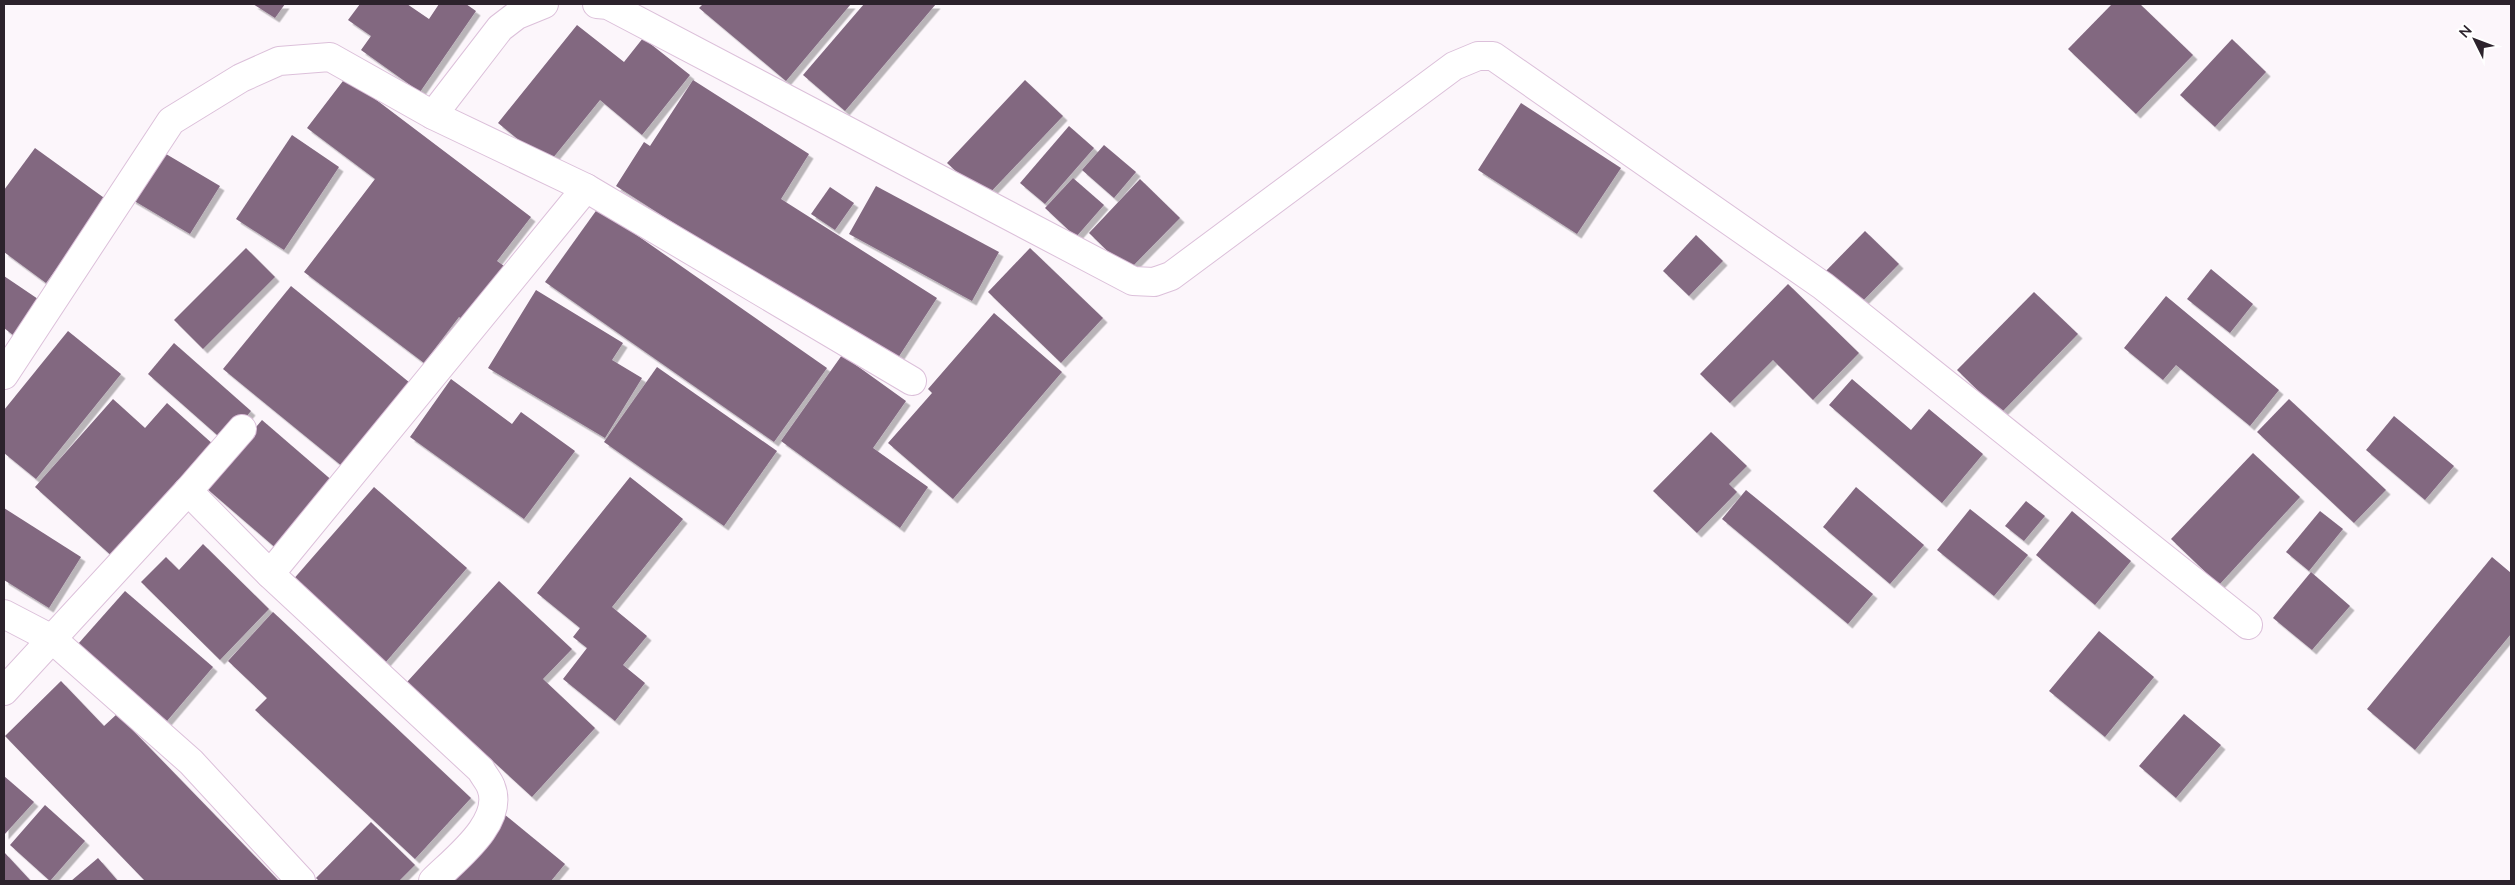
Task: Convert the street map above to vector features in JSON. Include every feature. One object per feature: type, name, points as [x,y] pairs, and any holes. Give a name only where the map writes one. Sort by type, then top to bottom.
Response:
[{"type":"street","points":[[433,115],[500,28],[517,15],[544,4]]},
{"type":"street","points":[[597,4],[608,5],[1132,281],[1154,282],[1171,276],[1454,66],[1478,56],[1493,56],[1822,286],[2248,625]]},
{"type":"street","points":[[4,375],[171,121],[241,78],[279,61],[330,57],[433,115],[586,188],[912,381]]},
{"type":"street","points":[[270,574],[586,188]]},
{"type":"street","points":[[4,691],[188,491],[242,429]]},
{"type":"street","points":[[188,491],[270,574],[481,770],[492,788],[492,813],[483,831],[433,881]]},
{"type":"street","points":[[4,614],[52,639],[191,762],[301,881]]},
{"type":"building","points":[[253,4],[285,4],[275,18]]},
{"type":"building","points":[[360,4],[407,4],[429,19],[439,4],[466,4],[476,11],[420,92],[361,50],[371,36],[348,20]]},
{"type":"building","points":[[703,4],[851,4],[786,81],[699,8]]},
{"type":"building","points":[[864,4],[936,4],[845,111],[803,75]]},
{"type":"building","points":[[2112,4],[2140,4],[2193,55],[2136,114],[2068,49]]},
{"type":"building","points":[[577,25],[624,62],[643,38],[690,75],[642,135],[600,100],[548,164],[498,123]]},
{"type":"building","points":[[2232,39],[2266,72],[2215,127],[2180,95]]},
{"type":"building","points":[[346,77],[531,217],[497,261],[511,271],[470,324],[459,317],[424,363],[304,272],[375,179],[307,128]]},
{"type":"building","points":[[693,80],[809,154],[781,199],[937,298],[894,364],[616,186],[644,142],[650,146]]},
{"type":"building","points":[[1025,80],[1063,116],[985,198],[947,163]]},
{"type":"building","points":[[1521,103],[1621,168],[1577,234],[1478,170]]},
{"type":"building","points":[[1069,126],[1094,148],[1045,204],[1020,183]]},
{"type":"building","points":[[292,135],[339,167],[284,250],[236,219]]},
{"type":"building","points":[[1104,145],[1136,172],[1114,198],[1082,170]]},
{"type":"building","points":[[35,148],[107,200],[46,283],[4,252],[4,190]]},
{"type":"building","points":[[161,151],[220,186],[190,234],[131,199]]},
{"type":"building","points":[[1073,178],[1104,205],[1076,237],[1045,208]]},
{"type":"building","points":[[1140,179],[1180,218],[1128,271],[1089,233]]},
{"type":"building","points":[[876,186],[999,252],[972,301],[849,234]]},
{"type":"building","points":[[830,187],[854,203],[835,230],[811,214]]},
{"type":"building","points":[[598,208],[827,368],[774,442],[545,282]]},
{"type":"building","points":[[1865,231],[1899,264],[1854,310],[1819,278]]},
{"type":"building","points":[[1696,235],[1723,261],[1689,296],[1663,271]]},
{"type":"building","points":[[246,248],[275,277],[203,349],[174,320]]},
{"type":"building","points":[[1030,248],[1103,318],[1061,363],[988,292]]},
{"type":"building","points":[[2211,269],[2253,304],[2230,333],[2187,299]]},
{"type":"building","points":[[4,276],[38,299],[13,335],[4,328]]},
{"type":"building","points":[[1788,284],[1859,353],[1813,400],[1773,360],[1730,403],[1700,374]]},
{"type":"building","points":[[291,286],[415,387],[348,471],[223,369]]},
{"type":"building","points":[[536,290],[623,343],[612,360],[642,378],[605,438],[488,368]]},
{"type":"building","points":[[2034,292],[2078,334],[2001,413],[1957,370]]},
{"type":"building","points":[[2166,296],[2279,390],[2250,426],[2176,365],[2163,380],[2124,348]]},
{"type":"building","points":[[994,313],[1062,372],[953,499],[888,443],[932,393],[928,389]]},
{"type":"building","points":[[68,331],[121,374],[36,479],[4,453],[4,410]]},
{"type":"building","points":[[174,343],[251,411],[225,442],[148,374]]},
{"type":"building","points":[[842,355],[906,401],[873,448],[928,487],[900,528],[781,441]]},
{"type":"building","points":[[657,367],[777,451],[724,526],[604,442]]},
{"type":"building","points":[[451,379],[512,424],[521,412],[575,451],[524,519],[410,437]]},
{"type":"building","points":[[1852,379],[1911,430],[1929,409],[1983,454],[1942,503],[1829,405]]},
{"type":"building","points":[[113,399],[145,428],[167,403],[215,446],[114,558],[35,487]]},
{"type":"building","points":[[2289,399],[2386,490],[2354,523],[2257,432]]},
{"type":"building","points":[[2394,416],[2454,466],[2425,500],[2366,450]]},
{"type":"building","points":[[262,420],[335,483],[278,550],[205,487]]},
{"type":"building","points":[[1711,432],[1747,466],[1729,484],[1737,492],[1697,533],[1653,491]]},
{"type":"building","points":[[2253,453],[2300,497],[2219,585],[2171,539]]},
{"type":"building","points":[[630,477],[683,519],[612,607],[647,636],[623,665],[645,683],[615,721],[563,679],[587,648],[573,637],[580,628],[537,593]]},
{"type":"building","points":[[374,487],[467,568],[385,663],[291,582]]},
{"type":"building","points":[[1856,487],[1924,545],[1890,584],[1823,527]]},
{"type":"building","points":[[1746,490],[1873,594],[1848,624],[1722,519]]},
{"type":"building","points":[[2026,501],[2045,516],[2024,541],[2005,526]]},
{"type":"building","points":[[4,508],[81,557],[49,608],[4,580]]},
{"type":"building","points":[[1970,509],[2028,555],[1994,596],[1937,550]]},
{"type":"building","points":[[2072,511],[2131,561],[2095,605],[2036,555]]},
{"type":"building","points":[[2320,511],[2343,529],[2309,571],[2286,552]]},
{"type":"building","points":[[203,544],[269,609],[220,660],[141,582],[166,557],[179,570]]},
{"type":"building","points":[[2492,557],[2511,573],[2511,634],[2415,750],[2367,709]]},
{"type":"building","points":[[2311,572],[2350,606],[2312,650],[2273,618]]},
{"type":"building","points":[[499,581],[572,649],[543,679],[595,728],[532,797],[407,682]]},
{"type":"building","points":[[125,591],[213,667],[167,721],[78,644]]},
{"type":"building","points":[[273,612],[471,798],[415,859],[255,710],[267,698],[228,661]]},
{"type":"building","points":[[2099,631],[2154,677],[2105,737],[2049,691]]},
{"type":"building","points":[[61,681],[104,726],[117,714],[279,881],[145,881],[5,736]]},
{"type":"building","points":[[2184,714],[2221,745],[2176,798],[2139,766]]},
{"type":"building","points":[[4,776],[34,802],[4,835]]},
{"type":"building","points":[[45,805],[85,841],[50,881],[10,845]]},
{"type":"building","points":[[504,814],[565,864],[551,881],[448,881]]},
{"type":"building","points":[[371,822],[415,865],[399,881],[319,881],[316,878]]},
{"type":"building","points":[[4,852],[30,880],[4,881]]},
{"type":"building","points":[[98,858],[118,881],[71,881]]}]
